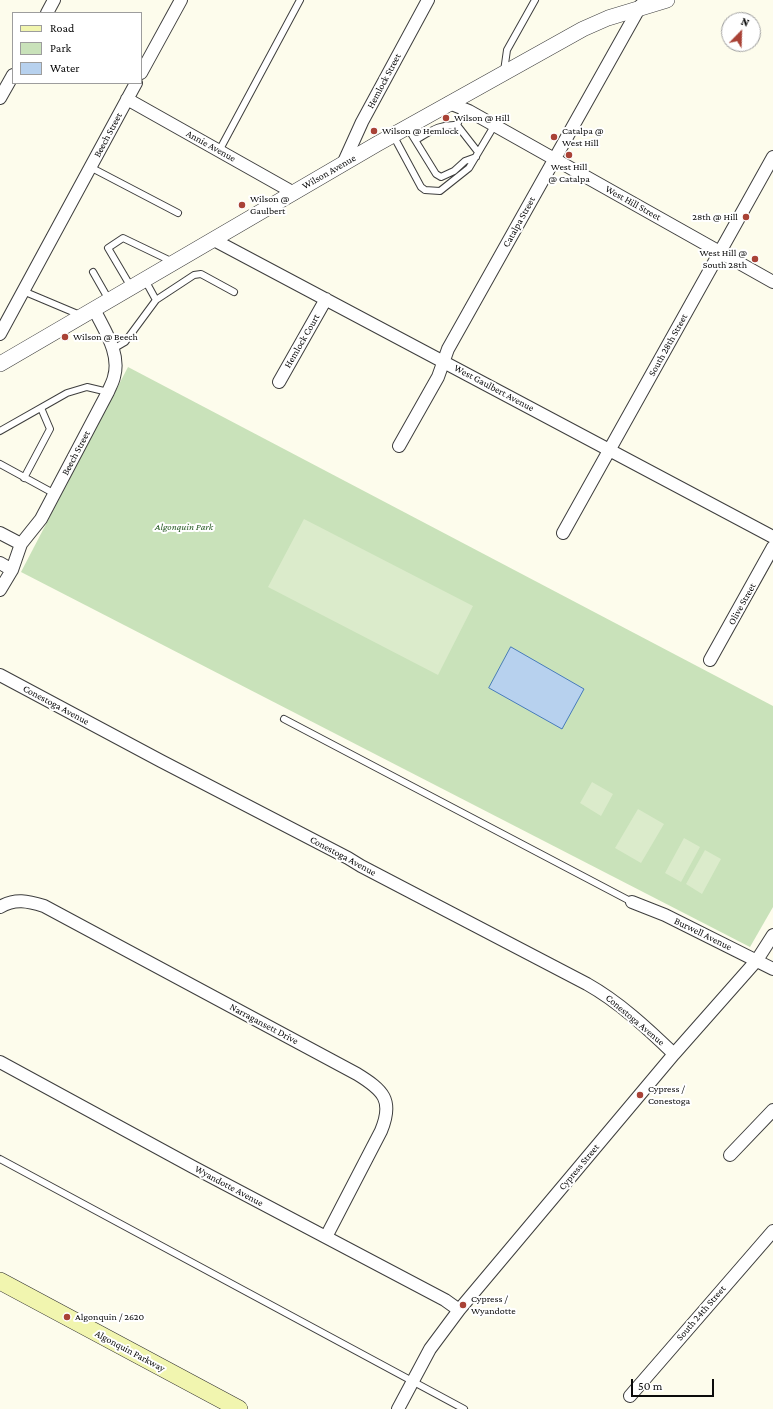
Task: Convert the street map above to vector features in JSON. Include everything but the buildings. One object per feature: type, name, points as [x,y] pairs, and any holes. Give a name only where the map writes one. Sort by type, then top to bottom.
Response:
[{"type":"main road","name":"Algonquin Parkway","points":[[0,1281],[239,1409]]},
{"type":"street","points":[[48,12],[54,0]]},
{"type":"street","points":[[142,71],[181,0]]},
{"type":"street","name":"Hemlock Street","points":[[343,164],[362,122],[428,0]]},
{"type":"street","name":"Wilson Avenue","points":[[0,364],[393,135],[408,127],[435,120],[449,103],[582,29],[641,4],[667,0]]},
{"type":"street","name":"Catalpa Street","points":[[399,446],[438,377],[448,349],[641,4]]},
{"type":"street","points":[[0,97],[12,77]]},
{"type":"street","name":"Beech Street","points":[[0,334],[135,84]]},
{"type":"street","name":"Annie Avenue","points":[[127,99],[294,193]]},
{"type":"street","name":"West Hill Street","points":[[449,103],[464,109],[773,282]]},
{"type":"street","name":"South 28th Street","points":[[563,533],[773,157]]},
{"type":"street","name":"West Gaulbert Avenue","points":[[214,240],[773,537]]},
{"type":"street","name":"Hemlock Court","points":[[279,382],[326,299]]},
{"type":"street","name":"Beech Street","points":[[0,590],[12,570],[21,544],[41,519],[55,494],[115,376],[116,360],[113,349],[88,313]]},
{"type":"street","points":[[0,533],[21,544]]},
{"type":"street","name":"Olive Street","points":[[710,660],[773,547]]},
{"type":"street","points":[[0,563],[12,570]]},
{"type":"street","name":"Conestoga Avenue","points":[[0,675],[597,989],[618,1004],[674,1054]]},
{"type":"street","name":"Narragansett Drive","points":[[0,907],[18,900],[44,906],[357,1074],[378,1088],[385,1100],[386,1121],[326,1237]]},
{"type":"street","name":"Burwell Avenue","points":[[632,902],[665,915],[773,969]]},
{"type":"street","name":"Cypress Street","points":[[398,1409],[433,1344],[459,1310],[674,1054],[757,960],[773,935]]},
{"type":"street","name":"Wyandotte Avenue","points":[[0,1062],[193,1167],[445,1300],[459,1310]]},
{"type":"street","points":[[730,1155],[773,1110]]},
{"type":"street","name":"South 24th Street","points":[[630,1396],[773,1231]]},
{"type":"lane","points":[[219,151],[300,0]]},
{"type":"lane","points":[[504,72],[507,50],[535,0]]},
{"type":"lane","points":[[457,125],[464,109]]},
{"type":"lane","points":[[416,140],[435,120],[457,125],[477,154]]},
{"type":"lane","points":[[393,135],[421,187],[426,190],[440,191],[469,168],[494,126]]},
{"type":"lane","points":[[408,127],[432,170],[442,177],[454,171],[465,161],[477,154]]},
{"type":"lane","points":[[90,167],[178,213]]},
{"type":"lane","points":[[132,288],[108,248],[124,238],[175,263]]},
{"type":"lane","points":[[93,272],[110,300]]},
{"type":"lane","points":[[113,349],[125,342],[156,300],[194,275],[201,274],[234,292]]},
{"type":"lane","points":[[145,280],[156,300]]},
{"type":"lane","points":[[23,291],[88,313]]},
{"type":"lane","points":[[0,432],[67,393],[87,387],[108,392]]},
{"type":"lane","points":[[24,478],[50,429],[41,408]]},
{"type":"lane","points":[[0,464],[55,494]]},
{"type":"lane","points":[[284,719],[632,902]]},
{"type":"lane","points":[[0,1160],[464,1409]]},
{"type":"green space","name":"Algonquin Park","points":[[128,367],[773,706],[773,907],[750,947],[21,572]]},
{"type":"green space","points":[[304,519],[473,606],[438,675],[268,587]]},
{"type":"green space","points":[[592,782],[613,794],[601,816],[580,803]]},
{"type":"green space","points":[[638,809],[664,824],[641,863],[615,848]]},
{"type":"green space","points":[[684,838],[700,847],[681,882],[665,873]]},
{"type":"green space","points":[[705,850],[721,859],[702,894],[686,884]]},
{"type":"water","points":[[511,647],[584,689],[562,729],[489,688]]},
{"type":"place","name":"Wilson @ Hill","points":[[446,118]]},
{"type":"place","name":"Wilson @ Hemlock","points":[[374,131]]},
{"type":"place","name":"Catalpa @ West Hill","points":[[554,137]]},
{"type":"place","name":"West Hill @ Catalpa","points":[[569,155]]},
{"type":"place","name":"Wilson @ Gaulbert","points":[[242,205]]},
{"type":"place","name":"28th @ Hill","points":[[746,217]]},
{"type":"place","name":"West Hill @ South 28th","points":[[755,259]]},
{"type":"place","name":"Wilson @ Beech","points":[[65,337]]},
{"type":"place","name":"Cypress / Conestoga","points":[[640,1095]]},
{"type":"place","name":"Cypress / Wyandotte","points":[[463,1305]]},
{"type":"place","name":"Algonquin / 2620","points":[[67,1317]]}]
